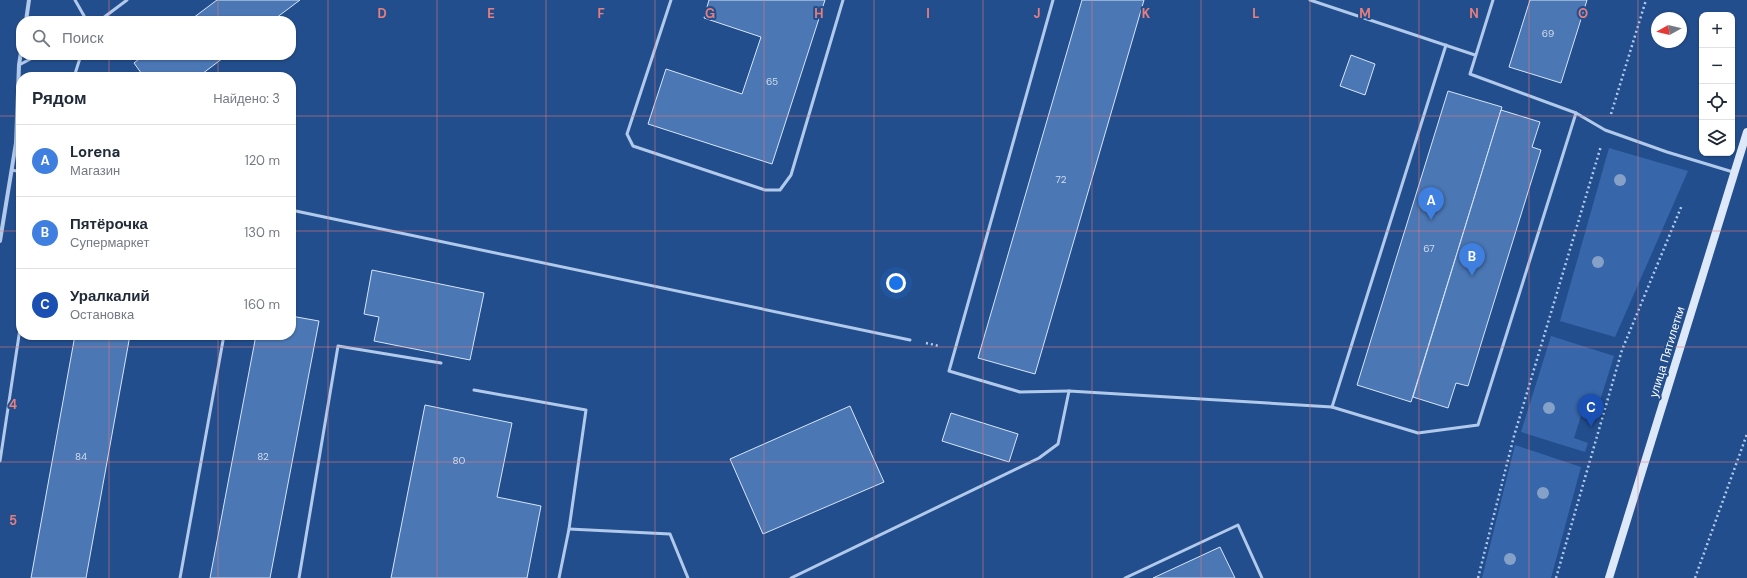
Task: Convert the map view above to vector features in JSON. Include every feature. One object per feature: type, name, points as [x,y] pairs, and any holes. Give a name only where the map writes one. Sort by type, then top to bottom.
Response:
[{"type":"main road","name":"улица Пятилетки","points":[[1609,578],[1747,132]]},
{"type":"street","points":[[27,16],[30,0]]},
{"type":"street","points":[[19,72],[20,60]]},
{"type":"street","points":[[0,241],[16,143]]},
{"type":"lane","points":[[75,0],[84,16]]},
{"type":"lane","points":[[106,16],[127,0]]},
{"type":"lane","points":[[671,0],[627,134],[633,146],[765,190],[780,190],[790,175],[843,0]]},
{"type":"lane","points":[[1053,0],[949,371],[1020,392],[1069,391],[1332,407],[1418,433],[1478,425],[1576,113]]},
{"type":"lane","points":[[1310,0],[1475,55]]},
{"type":"lane","points":[[1493,0],[1470,74],[1576,113],[1606,130],[1667,152],[1734,173]]},
{"type":"lane","points":[[1332,407],[1446,45]]},
{"type":"lane","points":[[19,65],[28,60]]},
{"type":"lane","points":[[76,72],[79,60]]},
{"type":"lane","points":[[12,170],[16,171]]},
{"type":"lane","points":[[296,211],[910,340]]},
{"type":"lane","points":[[0,461],[18,340]]},
{"type":"lane","points":[[180,578],[223,340]]},
{"type":"lane","points":[[299,578],[338,346],[441,363]]},
{"type":"lane","points":[[474,390],[586,410],[569,529],[559,578]]},
{"type":"lane","points":[[791,578],[1039,458],[1058,444],[1069,391]]},
{"type":"lane","points":[[1125,578],[1238,525],[1262,578]]},
{"type":"lane","points":[[569,529],[670,534],[688,578]]},
{"type":"path","points":[[1478,578],[1514,436],[1646,0]]},
{"type":"path","points":[[1556,578],[1622,350],[1682,205]]},
{"type":"path","points":[[910,340],[956,350]]},
{"type":"path","points":[[1695,578],[1747,434]]},
{"type":"shaded area","points":[[1609,148],[1688,171],[1615,337],[1560,321]]},
{"type":"shaded area","points":[[1551,336],[1614,356],[1598,407],[1585,403],[1574,438],[1588,443],[1585,452],[1521,432]]},
{"type":"shaded area","points":[[1515,445],[1581,467],[1551,578],[1482,578]]},
{"type":"building","points":[[217,0],[300,0],[279,16],[196,16]]},
{"type":"building","points":[[709,0],[825,0],[772,164],[648,124],[666,69],[742,94],[761,37],[704,18]]},
{"type":"building","points":[[1082,0],[1144,0],[1035,374],[978,358]]},
{"type":"building","points":[[1530,0],[1587,0],[1561,83],[1509,67]]},
{"type":"building","points":[[1351,55],[1375,64],[1365,95],[1340,86]]},
{"type":"building","points":[[138,60],[220,60],[205,72],[140,72],[134,63]]},
{"type":"building","points":[[1448,91],[1502,107],[1411,402],[1357,385]]},
{"type":"building","points":[[1501,110],[1540,122],[1532,147],[1541,150],[1468,386],[1456,383],[1448,408],[1413,397]]},
{"type":"building","points":[[372,270],[484,293],[470,360],[374,341],[379,317],[364,314]]},
{"type":"building","points":[[296,317],[319,321],[270,578],[210,578],[255,340],[296,340]]},
{"type":"building","points":[[74,340],[129,340],[86,578],[31,578]]},
{"type":"building","points":[[425,405],[512,423],[497,497],[541,506],[527,578],[391,578]]},
{"type":"building","points":[[850,406],[884,482],[763,534],[730,459]]},
{"type":"building","points":[[951,413],[1018,434],[1009,462],[942,441]]},
{"type":"building","points":[[1220,547],[1235,578],[1153,578]]},
{"type":"place","name":"Lorena","points":[[1431,220]]},
{"type":"place","name":"Пятёрочка","points":[[1472,276]]},
{"type":"place","name":"Уралкалий","points":[[1591,427]]}]
